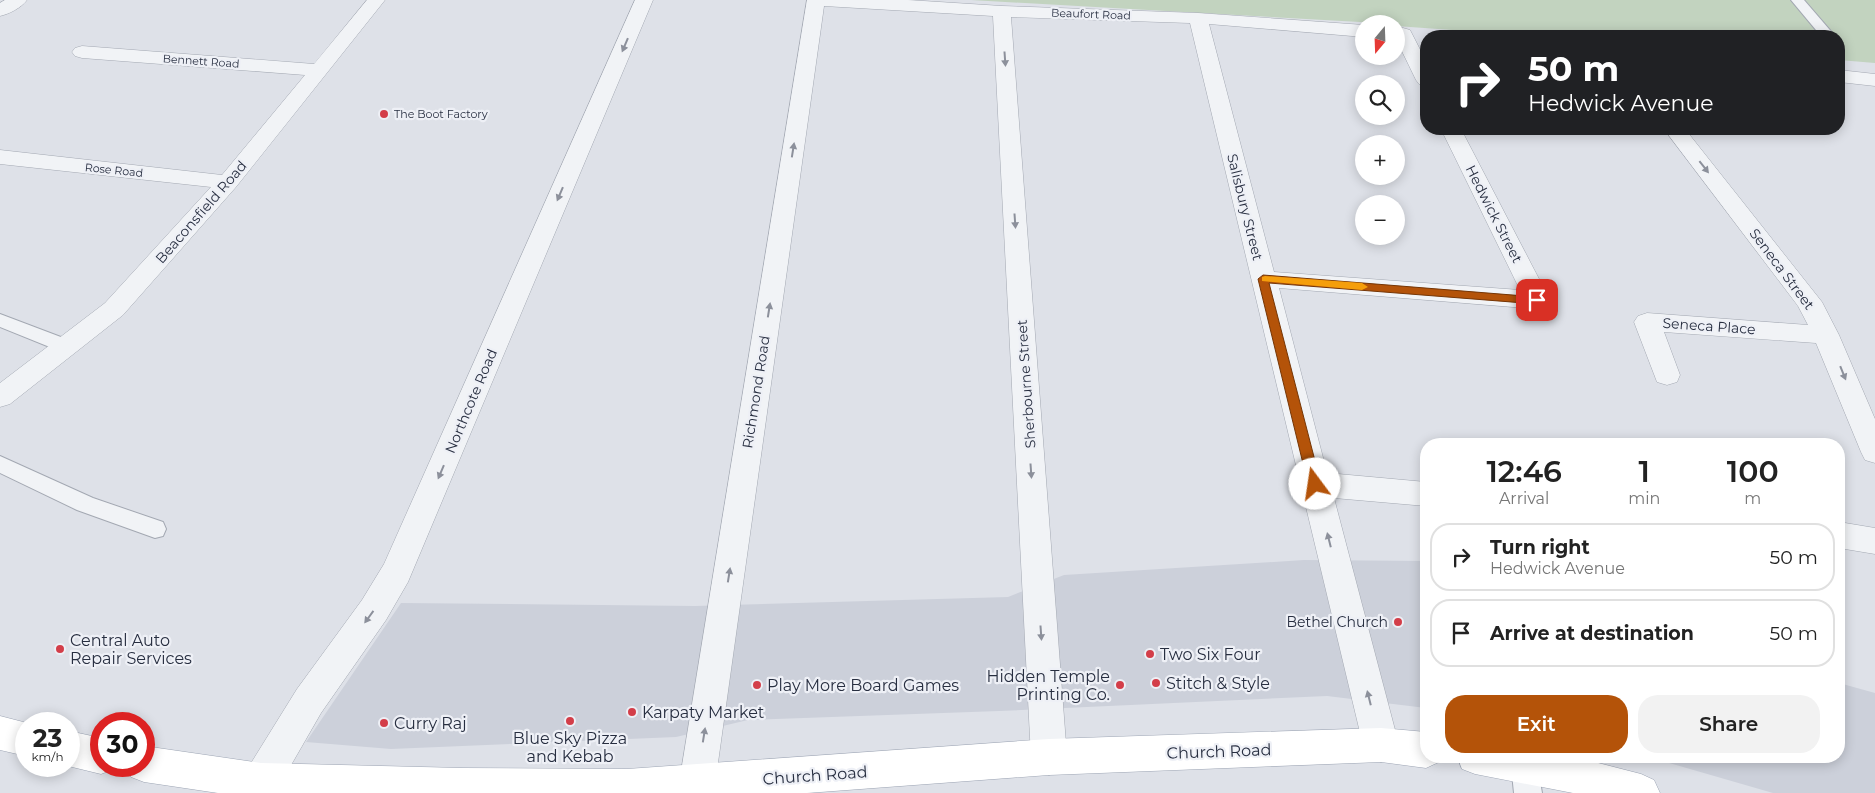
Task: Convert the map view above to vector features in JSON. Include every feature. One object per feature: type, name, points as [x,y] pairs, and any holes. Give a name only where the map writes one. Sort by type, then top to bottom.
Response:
[{"type":"main road","points":[[0,733],[15,736]]},
{"type":"main road","name":"Church Road","points":[[155,766],[261,781],[481,787],[627,788],[1049,757],[1381,745],[1420,749]]},
{"type":"main road","points":[[1491,763],[1526,779],[1566,773],[1642,793]]},
{"type":"street","points":[[0,11],[18,0]]},
{"type":"street","name":"Beaconsfield Road","points":[[0,397],[67,348],[114,309],[228,182],[376,0]]},
{"type":"street","name":"Northcote Road","points":[[261,781],[310,701],[374,610],[397,572],[644,0]]},
{"type":"street","name":"Beaufort Road","points":[[817,0],[1002,11],[1198,18],[1355,30]]},
{"type":"street","name":"Richmond Road","points":[[697,784],[817,0]]},
{"type":"street","name":"Sherbourne Street","points":[[1002,11],[1049,757]]},
{"type":"street","name":"Salisbury Street","points":[[1198,18],[1381,745]]},
{"type":"street","points":[[1406,34],[1420,66]]},
{"type":"street","name":"Bennett Road","points":[[82,52],[320,70]]},
{"type":"street","points":[[1845,77],[1873,81]]},
{"type":"street","name":"Hedwick Street","points":[[1263,279],[1537,300],[1454,135]]},
{"type":"street","name":"Seneca Street","points":[[1679,135],[1809,302],[1826,335],[1875,452]]},
{"type":"street","name":"Rose Road","points":[[0,157],[228,182]]},
{"type":"street","name":"Seneca Place","points":[[1667,375],[1647,322],[1826,335]]},
{"type":"street","points":[[1315,484],[1420,493]]},
{"type":"street","points":[[1845,536],[1875,541]]},
{"type":"lane","points":[[1797,0],[1823,30]]},
{"type":"lane","points":[[0,320],[67,348]]},
{"type":"lane","points":[[0,464],[85,504],[155,529]]},
{"type":"shaded area","points":[[1304,560],[1420,561],[1420,707],[1327,696],[748,720],[676,737],[391,749],[306,742],[401,603],[695,606],[1008,597],[1064,575]]},
{"type":"shaded area","points":[[1845,685],[1875,693],[1875,793],[1773,793],[1669,763],[1845,763]]},
{"type":"green space","points":[[971,0],[1875,0],[1875,63],[1845,60],[1845,30],[1452,30],[1405,27],[1405,15],[1355,15],[1355,22]]},
{"type":"slow traffic","points":[[1265,279],[1362,287]]},
{"type":"place","name":"The Boot Factory","points":[[384,114]]},
{"type":"place","name":"Bethel Church","points":[[1398,622]]},
{"type":"place","name":"Central Auto Repair Services","points":[[60,649]]},
{"type":"place","name":"Two Six Four","points":[[1150,654]]},
{"type":"place","name":"Stitch & Style","points":[[1156,683]]},
{"type":"place","name":"Play More Board Games","points":[[757,685]]},
{"type":"place","name":"Hidden Temple Printing Co.","points":[[1120,685]]},
{"type":"place","name":"Karpaty Market","points":[[632,712]]},
{"type":"place","name":"Blue Sky Pizza and Kebab","points":[[570,721]]},
{"type":"place","name":"Curry Raj","points":[[384,723]]},
{"type":"route","points":[[1315,484],[1263,279],[1537,300]]}]
